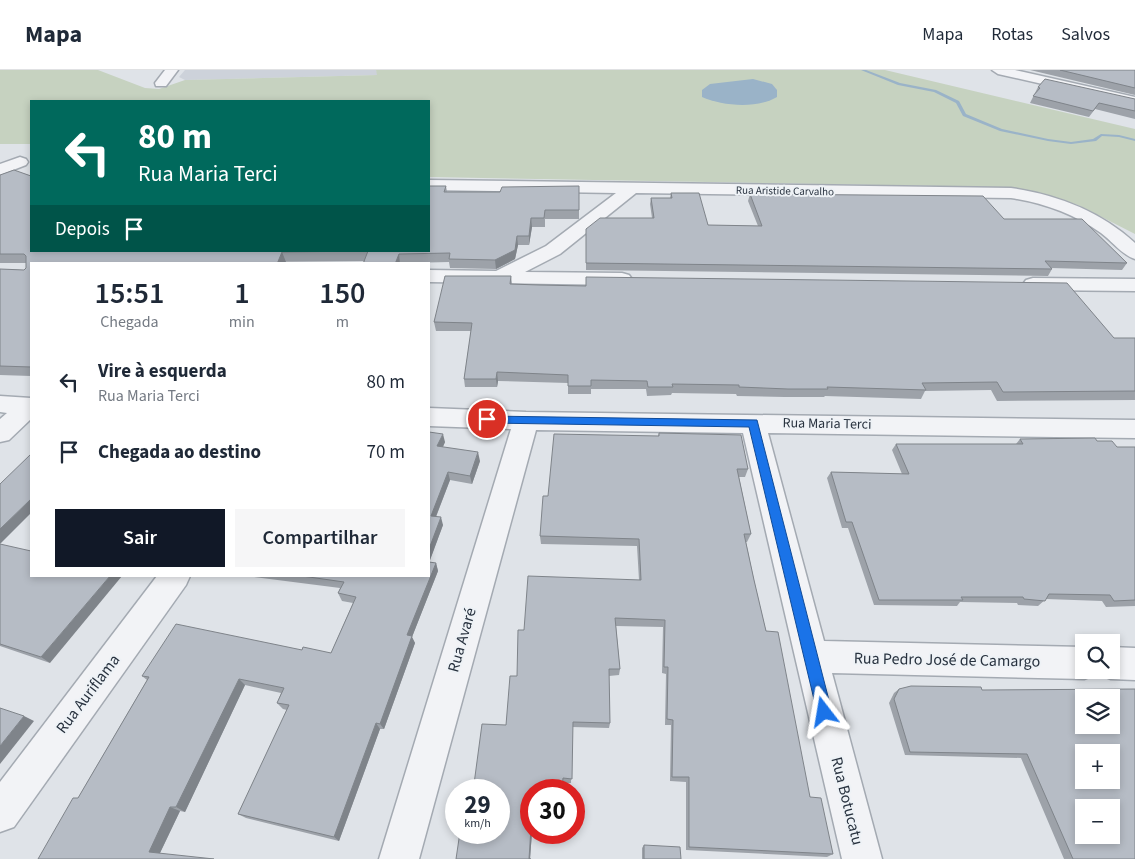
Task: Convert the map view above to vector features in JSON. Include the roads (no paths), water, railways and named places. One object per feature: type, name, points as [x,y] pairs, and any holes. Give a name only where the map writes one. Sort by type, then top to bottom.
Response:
[{"type":"street","points":[[161,83],[172,70]]},
{"type":"street","points":[[998,70],[1135,101]]},
{"type":"street","points":[[0,170],[20,162]]},
{"type":"street","name":"Rua Aristide Carvalho","points":[[430,185],[1011,193],[1037,196],[1064,205],[1085,215],[1132,249]]},
{"type":"street","points":[[583,188],[604,210]]},
{"type":"street","points":[[498,277],[553,250],[631,189]]},
{"type":"street","points":[[553,250],[569,278]]},
{"type":"street","points":[[430,276],[638,279]]},
{"type":"street","points":[[1016,284],[1135,286]]},
{"type":"street","points":[[0,404],[30,406]]},
{"type":"street","points":[[0,433],[30,407]]},
{"type":"street","name":"Rua Maria Terci","points":[[430,417],[526,421],[1135,429]]},
{"type":"street","name":"Rua Avaré","points":[[399,859],[526,421]]},
{"type":"street","name":"Rua Botucatu","points":[[753,423],[862,859]]},
{"type":"street","name":"Rua Auriflama","points":[[0,813],[174,577]]},
{"type":"street","name":"Rua Pedro José de Camargo","points":[[810,657],[1075,663]]},
{"type":"street","points":[[1120,664],[1135,664]]},
{"type":"water","points":[[753,79],[772,84],[777,90],[777,97],[760,103],[740,105],[702,97],[702,90],[710,84]]},
{"type":"waterway","points":[[863,70],[899,84],[935,91],[958,102],[964,115],[1001,130],[1071,143],[1094,140],[1101,135],[1119,136],[1135,140]]}]
